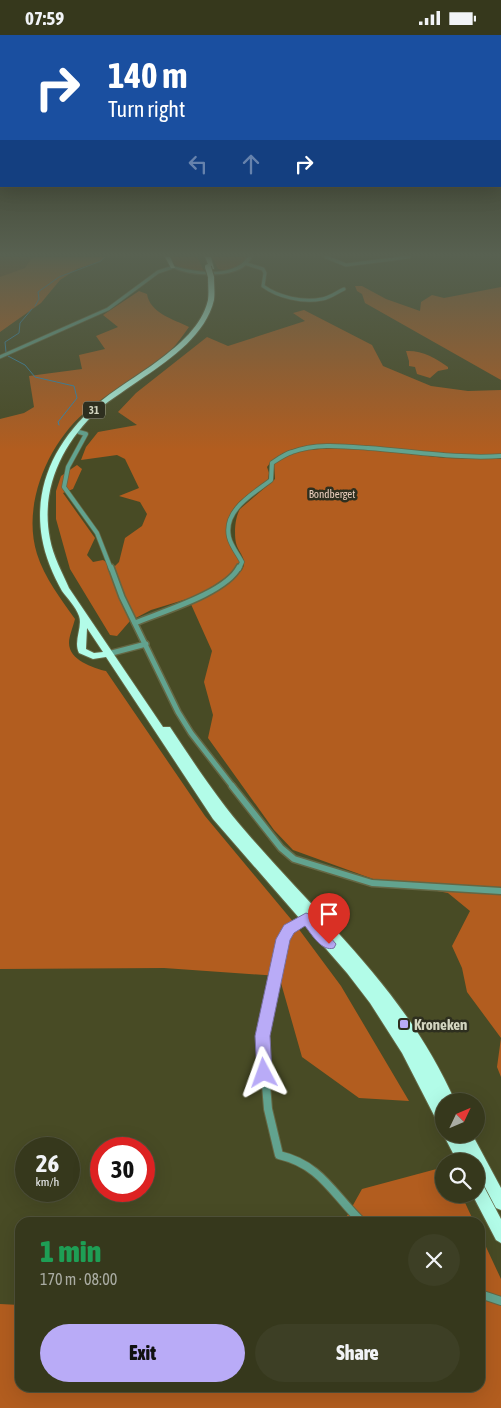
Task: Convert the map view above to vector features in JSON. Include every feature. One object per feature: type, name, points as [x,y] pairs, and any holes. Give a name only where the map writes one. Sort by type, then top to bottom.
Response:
[{"type":"highway","name":"31","points":[[201,321],[191,335],[168,357],[105,401],[89,415],[67,440],[51,471],[43,509],[46,542],[59,579],[215,801],[244,837],[316,914],[384,995],[425,1058],[444,1093]]},
{"type":"highway","name":"31","points":[[205,321],[190,341],[169,360],[110,401],[79,432],[62,459],[52,485],[49,510],[50,530],[55,551],[65,576],[111,653],[217,817],[375,999],[407,1049],[435,1103]]},
{"type":"highway","points":[[84,617],[82,651],[93,656],[111,653]]},
{"type":"highway","points":[[470,1143],[501,1203]]},
{"type":"highway","points":[[485,1203],[501,1235]]},
{"type":"street","points":[[0,357],[81,321]]},
{"type":"street","points":[[79,432],[86,434],[71,460],[64,487],[102,542],[119,589],[146,644],[165,689],[191,733],[272,837],[294,859],[372,883],[501,891]]},
{"type":"street","points":[[135,623],[180,607],[210,591],[238,570],[242,562],[229,538],[230,517],[240,504],[271,480],[272,463],[288,452],[306,448],[345,446],[458,456],[501,456]]},
{"type":"street","points":[[111,653],[146,644]]},
{"type":"street","points":[[306,919],[289,929],[283,939],[262,1036],[268,1109],[279,1155],[301,1160],[314,1167],[358,1217]]},
{"type":"street","points":[[485,1296],[501,1301]]},
{"type":"green space","points":[[0,321],[15,321],[0,332]]},
{"type":"green space","points":[[111,321],[176,321],[189,327],[170,351],[90,408],[76,421],[51,454],[42,473],[33,514],[33,534],[40,563],[48,579],[75,619],[70,634],[70,649],[77,659],[106,671],[205,816],[295,924],[341,986],[409,1101],[359,1098],[302,1057],[279,976],[164,968],[0,969],[0,419],[24,413],[34,407],[29,376],[82,369],[79,355],[105,349],[96,336],[118,327]]},
{"type":"green space","points":[[305,321],[326,321],[372,345],[383,366],[431,386],[468,391],[501,390],[501,454],[477,455],[325,445],[303,447],[283,453],[267,467],[269,473],[268,480],[238,503],[229,517],[227,537],[235,548],[240,566],[200,595],[151,610],[130,621],[117,636],[110,635],[70,569],[56,519],[56,491],[61,476],[77,465],[82,469],[73,489],[63,493],[95,538],[87,555],[93,562],[103,560],[114,567],[119,562],[125,538],[142,526],[147,514],[140,502],[119,496],[139,488],[125,459],[117,455],[81,460],[86,447],[98,432],[137,425],[118,412],[136,393],[207,337],[228,346]]},
{"type":"green space","points":[[397,321],[501,321],[501,380]]},
{"type":"green space","points":[[406,351],[428,355],[448,367],[448,369],[438,371],[430,378],[417,374],[415,367],[409,366]]},
{"type":"green space","name":"Bondberget","points":[[346,447],[446,458],[501,459],[501,1038],[467,992],[462,968],[452,946],[470,911],[448,893],[373,879],[293,850],[274,830],[208,738],[213,715],[204,682],[212,651],[190,602],[227,582],[243,568],[244,561],[235,539],[237,516],[240,509],[275,479],[274,463],[294,451]]},
{"type":"green space","points":[[501,1038],[501,1077],[497,1067]]},
{"type":"green space","points":[[435,1169],[435,1203],[465,1203],[472,1217],[346,1217],[362,1189]]},
{"type":"green space","points":[[485,1245],[501,1279],[501,1408],[0,1408],[0,1304],[15,1305],[15,1392],[485,1392]]},
{"type":"waterway","points":[[6,352],[5,342],[19,333],[22,321]]},
{"type":"waterway","points":[[8,356],[25,365],[35,377],[74,386],[77,398],[58,422],[59,425]]},
{"type":"place","name":"Kroneken","points":[[404,1024]]},
{"type":"route","points":[[264,1073],[262,1036],[283,939],[289,929],[306,919],[329,944]]}]
